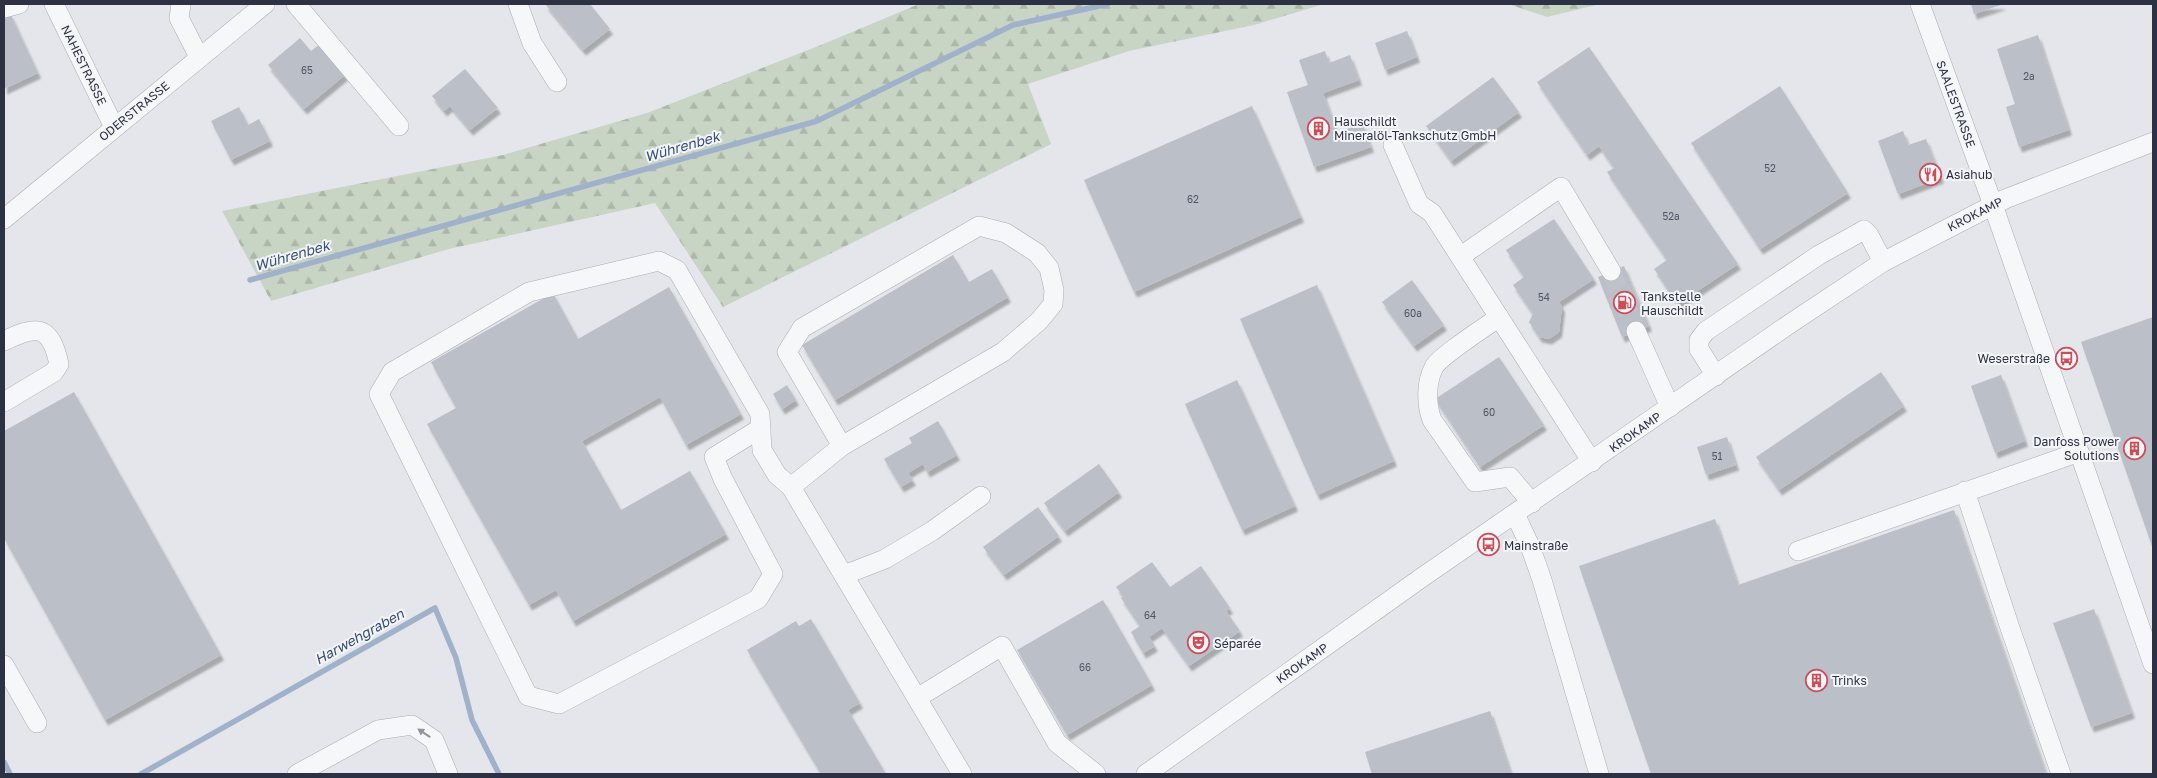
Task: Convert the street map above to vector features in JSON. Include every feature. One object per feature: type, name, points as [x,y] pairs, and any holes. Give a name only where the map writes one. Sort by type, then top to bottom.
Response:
[{"type":"street","points":[[4,8],[19,4]]},
{"type":"street","name":"NAHESTRASSE","points":[[54,4],[114,127]]},
{"type":"street","points":[[181,4],[179,18],[199,57]]},
{"type":"street","name":"ODERSTRASSE","points":[[4,219],[265,4]]},
{"type":"street","points":[[296,4],[399,126]]},
{"type":"street","points":[[518,4],[532,43],[557,82]]},
{"type":"street","name":"SAALESTRASSE","points":[[1920,4],[1993,205]]},
{"type":"street","name":"KROKAMP","points":[[1146,774],[1424,576],[1883,262],[1993,205],[2153,142]]},
{"type":"street","points":[[1393,145],[1419,204],[1432,213],[1461,256],[1592,462]]},
{"type":"street","points":[[1461,256],[1561,187],[1611,271]]},
{"type":"street","points":[[1993,205],[2153,664]]},
{"type":"street","points":[[784,481],[1003,352],[1039,321],[1053,304],[1054,290],[1049,268],[1037,253],[1006,232],[979,226],[802,328],[787,352],[842,446]]},
{"type":"street","points":[[1716,376],[1699,349],[1699,340],[1706,331],[1819,254],[1856,232],[1864,230],[1869,235],[1883,262]]},
{"type":"street","points":[[761,428],[714,457],[723,479],[773,574],[758,600],[559,704],[528,696],[379,394],[392,372],[529,292],[659,261],[677,270],[760,414],[761,428],[762,450],[784,481],[844,576],[962,774]]},
{"type":"street","points":[[1500,317],[1435,365],[1427,396],[1428,408],[1432,420],[1475,482],[1510,477],[1532,503]]},
{"type":"street","points":[[4,341],[27,330],[39,330],[50,338],[60,364],[54,372],[4,402]]},
{"type":"street","points":[[1636,331],[1670,407]]},
{"type":"street","points":[[1798,551],[2079,452]]},
{"type":"street","points":[[1965,491],[2061,774]]},
{"type":"street","points":[[844,576],[885,559],[932,531],[981,496]]},
{"type":"street","points":[[1515,514],[1530,546],[1542,580],[1599,774]]},
{"type":"street","points":[[916,698],[1002,646],[1057,743],[1096,774]]},
{"type":"street","points":[[4,665],[37,723]]},
{"type":"street","points":[[297,774],[378,730],[412,725],[434,740],[448,774]]},
{"type":"green space","points":[[919,4],[1324,4],[1254,25],[1129,51],[1028,84],[1051,144],[723,307],[655,203],[449,249],[271,301],[222,211],[503,155],[647,113],[821,45]]},
{"type":"green space","points":[[1508,4],[1600,4],[1547,17]]},
{"type":"building","points":[[545,4],[590,4],[610,29],[583,50]]},
{"type":"building","points":[[1971,4],[2004,4],[1974,14]]},
{"type":"building","points":[[10,13],[38,73],[4,89],[4,16]]},
{"type":"building","points":[[1407,31],[1417,57],[1385,70],[1375,43]]},
{"type":"building","points":[[2038,35],[2069,130],[2019,147],[2006,107],[2015,104],[1997,49]]},
{"type":"building","points":[[300,38],[311,51],[320,44],[345,75],[304,109],[268,65]]},
{"type":"building","points":[[1589,47],[1738,264],[1678,304],[1654,269],[1667,260],[1607,172],[1614,168],[1599,146],[1587,155],[1537,82]]},
{"type":"building","name":"Hauschildt Mineralöl-Tankschutz GmbH","points":[[1325,51],[1329,63],[1350,55],[1359,80],[1323,93],[1337,133],[1362,123],[1371,147],[1314,167],[1287,92],[1308,85],[1299,60]]},
{"type":"building","points":[[465,69],[498,108],[470,130],[450,106],[444,111],[432,96]]},
{"type":"building","points":[[1493,77],[1519,112],[1451,161],[1426,126]]},
{"type":"building","points":[[1780,86],[1848,193],[1760,249],[1691,143]]},
{"type":"building","points":[[1252,106],[1301,217],[1134,292],[1084,180]]},
{"type":"building","points":[[239,107],[248,125],[259,119],[270,141],[231,160],[211,121]]},
{"type":"building","points":[[1903,131],[1908,145],[1926,139],[1941,178],[1898,194],[1878,141]]},
{"type":"building","points":[[1554,219],[1594,279],[1559,302],[1562,307],[1559,332],[1549,339],[1539,337],[1529,322],[1533,314],[1513,285],[1524,277],[1506,250]]},
{"type":"building","points":[[953,255],[969,282],[992,269],[1008,297],[835,400],[802,345]]},
{"type":"building","points":[[1624,266],[1649,326],[1622,337],[1598,277]]},
{"type":"building","points":[[1412,280],[1444,325],[1414,346],[1382,302]]},
{"type":"building","points":[[1317,285],[1394,461],[1317,495],[1240,319]]},
{"type":"building","points":[[669,287],[741,414],[686,445],[660,397],[582,441],[621,510],[690,471],[726,534],[573,621],[556,590],[529,605],[427,424],[456,408],[431,362],[553,293],[578,339]]},
{"type":"building","name":"Danfoss Power Solutions","points":[[2153,317],[2153,549],[2081,342]]},
{"type":"building","points":[[1499,357],[1544,425],[1480,467],[1435,399]]},
{"type":"building","points":[[1881,372],[1904,406],[1779,490],[1756,457]]},
{"type":"building","points":[[2001,375],[2025,441],[1995,453],[1971,386]]},
{"type":"building","points":[[1237,380],[1295,506],[1242,530],[1185,404]]},
{"type":"building","points":[[787,385],[796,400],[782,409],[773,394]]},
{"type":"building","points":[[74,392],[221,655],[105,720],[4,538],[4,431]]},
{"type":"building","points":[[938,421],[957,455],[927,472],[923,464],[908,473],[913,480],[901,487],[884,459],[912,443],[909,438]]},
{"type":"building","points":[[1727,437],[1736,465],[1706,475],[1697,447]]},
{"type":"building","points":[[1099,464],[1119,492],[1065,531],[1044,503]]},
{"type":"building","points":[[1038,507],[1059,536],[1004,575],[983,547]]},
{"type":"building","name":"Trinks","points":[[1954,510],[2046,774],[1651,774],[1579,566],[1715,519],[1738,585]]},
{"type":"building","points":[[1152,562],[1170,587],[1201,566],[1230,608],[1226,611],[1240,631],[1189,666],[1162,628],[1149,637],[1155,646],[1143,653],[1131,632],[1140,626],[1121,598],[1123,596],[1116,587]]},
{"type":"building","points":[[1103,600],[1152,685],[1067,735],[1017,650]]},
{"type":"building","points":[[2094,609],[2132,713],[2091,727],[2053,623]]},
{"type":"building","points":[[811,619],[860,703],[848,710],[886,774],[821,774],[747,650],[796,621],[799,626]]},
{"type":"building","points":[[1490,711],[1511,774],[1372,774],[1365,752]]},
{"type":"waterway","name":"Wührenbek","points":[[250,280],[817,121],[1013,25],[1108,4]]},
{"type":"waterway","name":"Harwehgraben","points":[[141,774],[435,608],[456,658],[472,720],[499,774]]},
{"type":"waterway","points":[[4,762],[10,774]]},
{"type":"tunnel","points":[[1611,271],[1636,331]]},
{"type":"place","name":"Hauschildt Mineralöl-Tankschutz GmbH","points":[[1318,128]]},
{"type":"place","name":"Asiahub","points":[[1930,174]]},
{"type":"place","name":"Tankstelle Hauschildt","points":[[1625,303]]},
{"type":"place","name":"Weserstraße","points":[[2066,358]]},
{"type":"place","name":"Danfoss Power Solutions","points":[[2135,448]]},
{"type":"place","name":"Mainstraße","points":[[1488,545]]},
{"type":"place","name":"Séparée","points":[[1198,643]]},
{"type":"place","name":"Trinks","points":[[1816,680]]}]
